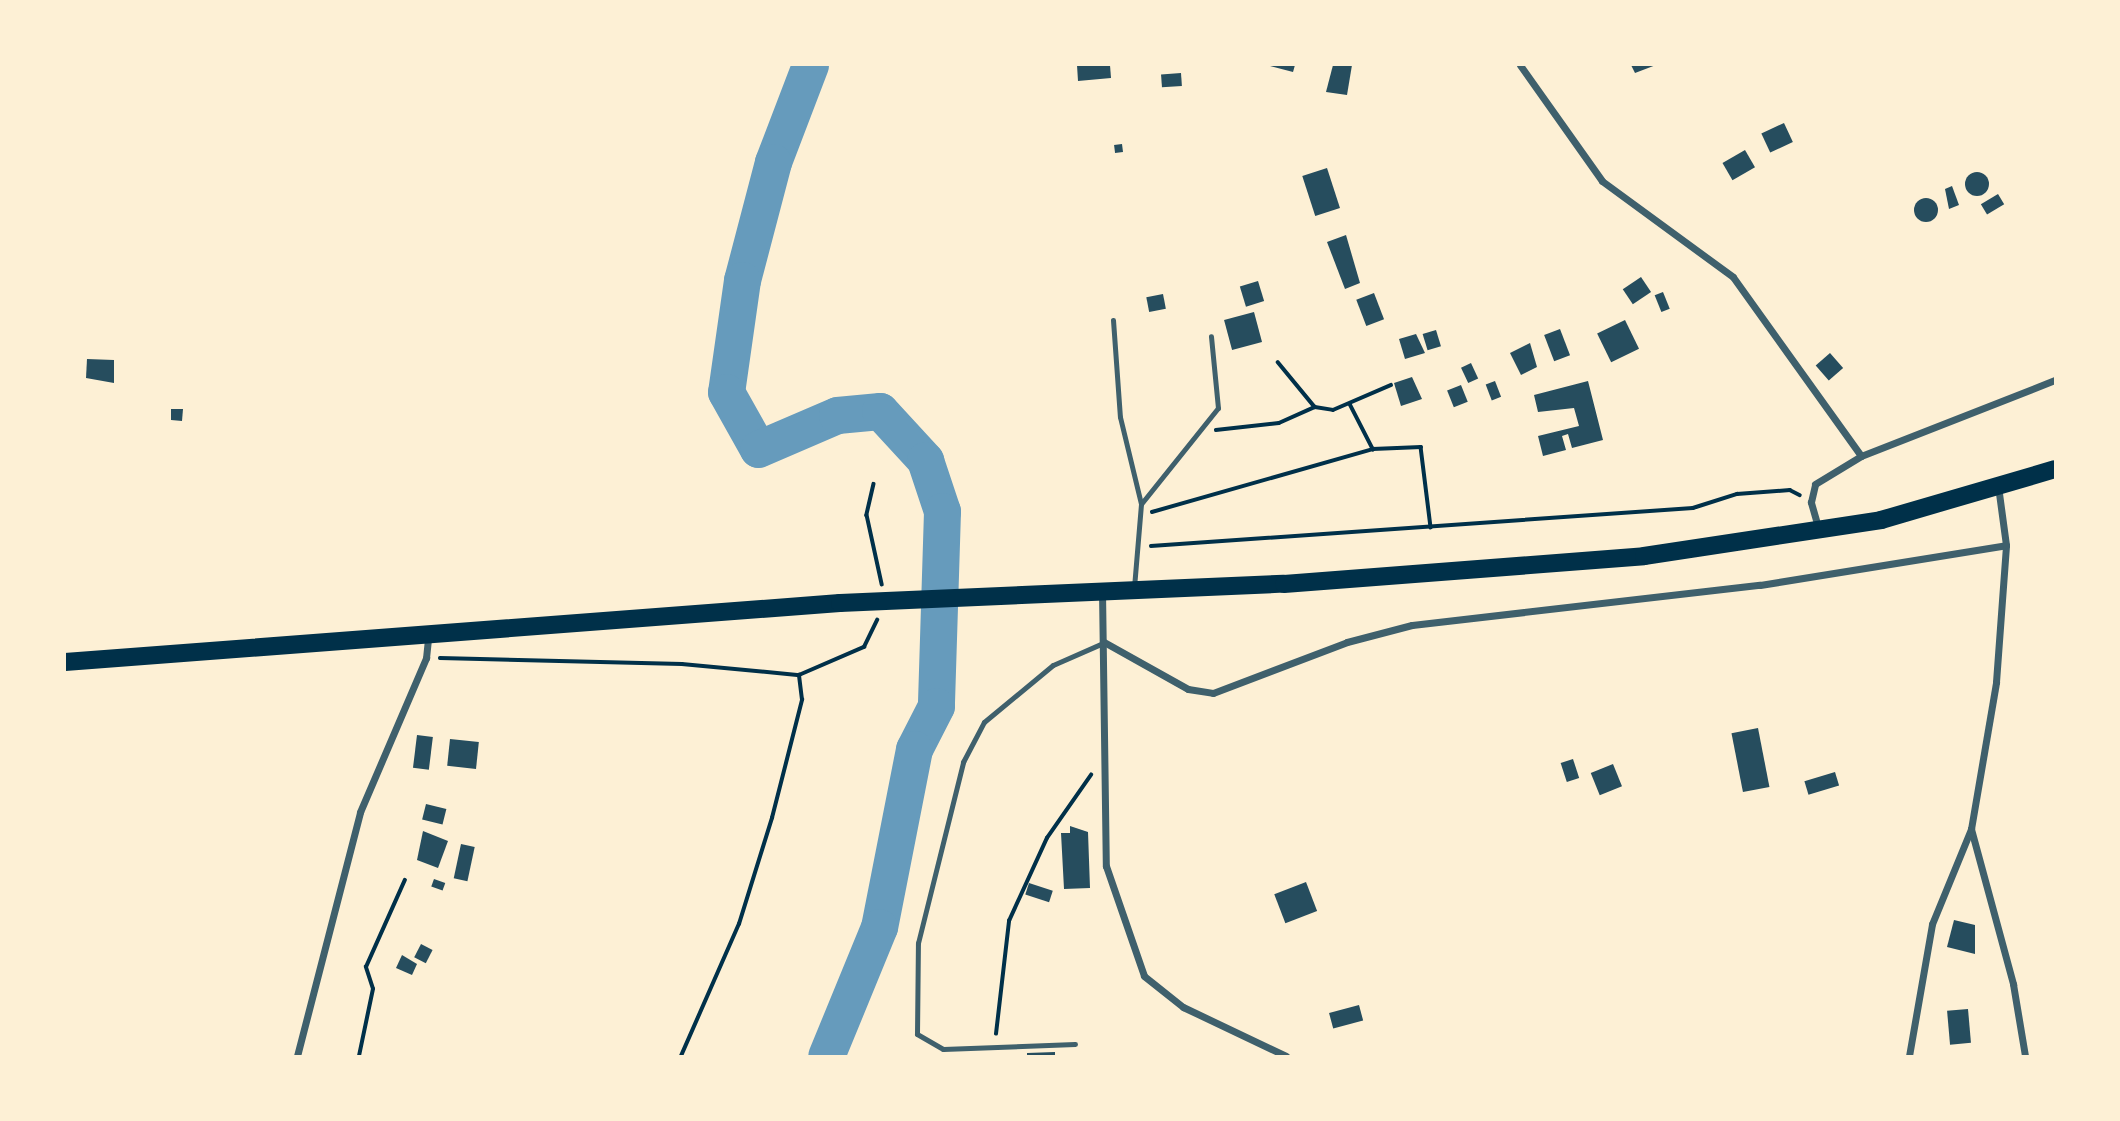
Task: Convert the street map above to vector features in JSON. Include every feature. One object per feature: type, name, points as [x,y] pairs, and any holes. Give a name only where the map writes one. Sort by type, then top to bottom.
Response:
[{"type":"highway","points":[[65,662],[428,638],[841,603],[1134,589],[1644,556],[1819,532],[2055,469]]},
{"type":"street","points":[[1520,65],[1602,181],[1733,277],[1861,456]]},
{"type":"street","points":[[1819,532],[1811,502],[1815,484],[1861,456],[2055,380]]},
{"type":"street","points":[[1909,1056],[1932,924],[1971,829],[1996,682],[2006,545],[1998,486]]},
{"type":"street","points":[[1104,642],[1188,689],[1213,693],[1347,642],[1412,625],[1760,585],[2006,545]]},
{"type":"street","points":[[1102,590],[1104,642],[1101,758],[1106,866],[1144,976],[1183,1007],[1286,1056]]},
{"type":"street","points":[[297,1056],[360,812],[426,658],[428,638]]},
{"type":"street","points":[[1971,829],[2013,984],[2025,1056]]},
{"type":"lane","points":[[1113,320],[1120,417],[1141,503],[1134,589]]},
{"type":"lane","points":[[1141,503],[1202,431],[1217,408],[1211,337]]},
{"type":"lane","points":[[1075,1044],[943,1049],[917,1034],[918,943],[962,762],[984,722],[1017,690],[1104,642]]},
{"type":"path","points":[[1278,362],[1315,407]]},
{"type":"path","points":[[1202,431],[1279,423],[1315,407],[1350,404],[1391,385]]},
{"type":"path","points":[[1350,404],[1373,449]]},
{"type":"path","points":[[1141,516],[1373,449],[1421,447],[1431,527]]},
{"type":"path","points":[[874,484],[867,515],[881,593]]},
{"type":"path","points":[[1138,547],[1693,508],[1737,494],[1790,490],[1811,502]]},
{"type":"path","points":[[426,658],[682,664],[799,675],[864,647],[879,607]]},
{"type":"path","points":[[681,1056],[739,924],[772,818],[802,700],[799,675]]},
{"type":"path","points":[[996,1047],[1009,920],[1047,838],[1101,758]]},
{"type":"path","points":[[359,1056],[373,989],[366,967],[405,880]]},
{"type":"building","points":[[1077,65],[1110,65],[1111,78],[1078,81]]},
{"type":"building","points":[[1266,65],[1295,65],[1293,72]]},
{"type":"building","points":[[1333,65],[1352,65],[1347,95],[1326,92]]},
{"type":"building","points":[[1631,65],[1656,65],[1635,73]]},
{"type":"building","points":[[1181,73],[1182,86],[1162,87],[1161,74]]},
{"type":"building","points":[[1784,123],[1793,142],[1770,153],[1761,134]]},
{"type":"building","points":[[1122,144],[1123,152],[1115,153],[1114,145]]},
{"type":"building","points":[[1745,150],[1755,167],[1732,180],[1722,163]]},
{"type":"building","points":[[1327,168],[1340,208],[1315,216],[1302,176]]},
{"type":"building","points":[[1977,172],[1986,175],[1989,184],[1986,193],[1977,196],[1968,193],[1965,184],[1968,175]]},
{"type":"building","points":[[1952,186],[1959,205],[1949,209],[1945,189]]},
{"type":"building","points":[[1998,194],[2004,204],[1987,215],[1981,204]]},
{"type":"building","points":[[1926,198],[1935,201],[1938,210],[1935,219],[1926,222],[1917,219],[1914,210],[1917,201]]},
{"type":"building","points":[[1346,235],[1360,283],[1345,289],[1327,242]]},
{"type":"building","points":[[1641,277],[1651,292],[1633,304],[1623,289]]},
{"type":"building","points":[[1258,281],[1264,301],[1246,307],[1240,287]]},
{"type":"building","points":[[1663,292],[1670,309],[1661,312],[1655,295]]},
{"type":"building","points":[[1374,293],[1384,319],[1366,326],[1356,300]]},
{"type":"building","points":[[1163,294],[1166,309],[1149,312],[1146,297]]},
{"type":"building","points":[[1254,312],[1262,342],[1232,350],[1224,320]]},
{"type":"building","points":[[1625,320],[1639,349],[1611,362],[1597,334]]},
{"type":"building","points":[[1560,329],[1570,355],[1554,361],[1544,335]]},
{"type":"building","points":[[1436,330],[1441,346],[1428,350],[1423,334]]},
{"type":"building","points":[[1416,334],[1425,353],[1405,359],[1399,339]]},
{"type":"building","points":[[1530,343],[1537,367],[1521,375],[1510,353]]},
{"type":"building","points":[[1830,353],[1843,368],[1829,381],[1816,365]]},
{"type":"building","points":[[87,359],[114,360],[114,383],[86,378]]},
{"type":"building","points":[[1471,363],[1478,378],[1468,383],[1461,368]]},
{"type":"building","points":[[1412,377],[1422,399],[1401,406],[1394,383]]},
{"type":"building","points":[[1495,381],[1501,397],[1492,400],[1486,385]]},
{"type":"building","points":[[1588,381],[1603,440],[1572,448],[1568,434],[1562,436],[1566,450],[1543,456],[1538,436],[1579,426],[1574,408],[1538,412],[1534,395]]},
{"type":"building","points":[[1461,385],[1468,402],[1454,407],[1447,391]]},
{"type":"building","points":[[171,409],[183,409],[182,421],[171,420]]},
{"type":"building","points":[[1758,728],[1769,787],[1743,792],[1731,733]]},
{"type":"building","points":[[417,735],[433,737],[429,770],[413,768]]},
{"type":"building","points":[[450,739],[479,742],[476,769],[447,766]]},
{"type":"building","points":[[1573,759],[1579,778],[1567,782],[1561,763]]},
{"type":"building","points":[[1613,764],[1622,786],[1600,795],[1591,773]]},
{"type":"building","points":[[1835,772],[1839,785],[1808,795],[1804,781]]},
{"type":"building","points":[[426,804],[446,809],[443,825],[422,820]]},
{"type":"building","points":[[1070,826],[1088,832],[1090,888],[1064,889],[1061,833],[1070,833]]},
{"type":"building","points":[[423,831],[448,841],[438,868],[417,860]]},
{"type":"building","points":[[461,844],[475,847],[467,881],[454,878]]},
{"type":"building","points":[[434,879],[445,883],[443,891],[431,887]]},
{"type":"building","points":[[1306,882],[1317,911],[1285,923],[1274,894]]},
{"type":"building","points":[[1029,883],[1053,891],[1049,902],[1025,894]]},
{"type":"building","points":[[1954,920],[1975,925],[1975,954],[1947,947]]},
{"type":"building","points":[[421,944],[433,950],[426,963],[414,957]]},
{"type":"building","points":[[402,955],[417,964],[412,975],[396,968]]},
{"type":"building","points":[[1359,1005],[1363,1020],[1333,1028],[1329,1013]]},
{"type":"building","points":[[1968,1009],[1971,1043],[1950,1045],[1947,1011]]},
{"type":"building","points":[[1055,1052],[1055,1056],[1027,1056],[1027,1053]]},
{"type":"waterway","points":[[810,65],[773,162],[742,280],[726,392],[758,449],[837,415],[880,411],[925,460],[942,511],[936,706],[914,749],[879,927],[826,1056]]}]
